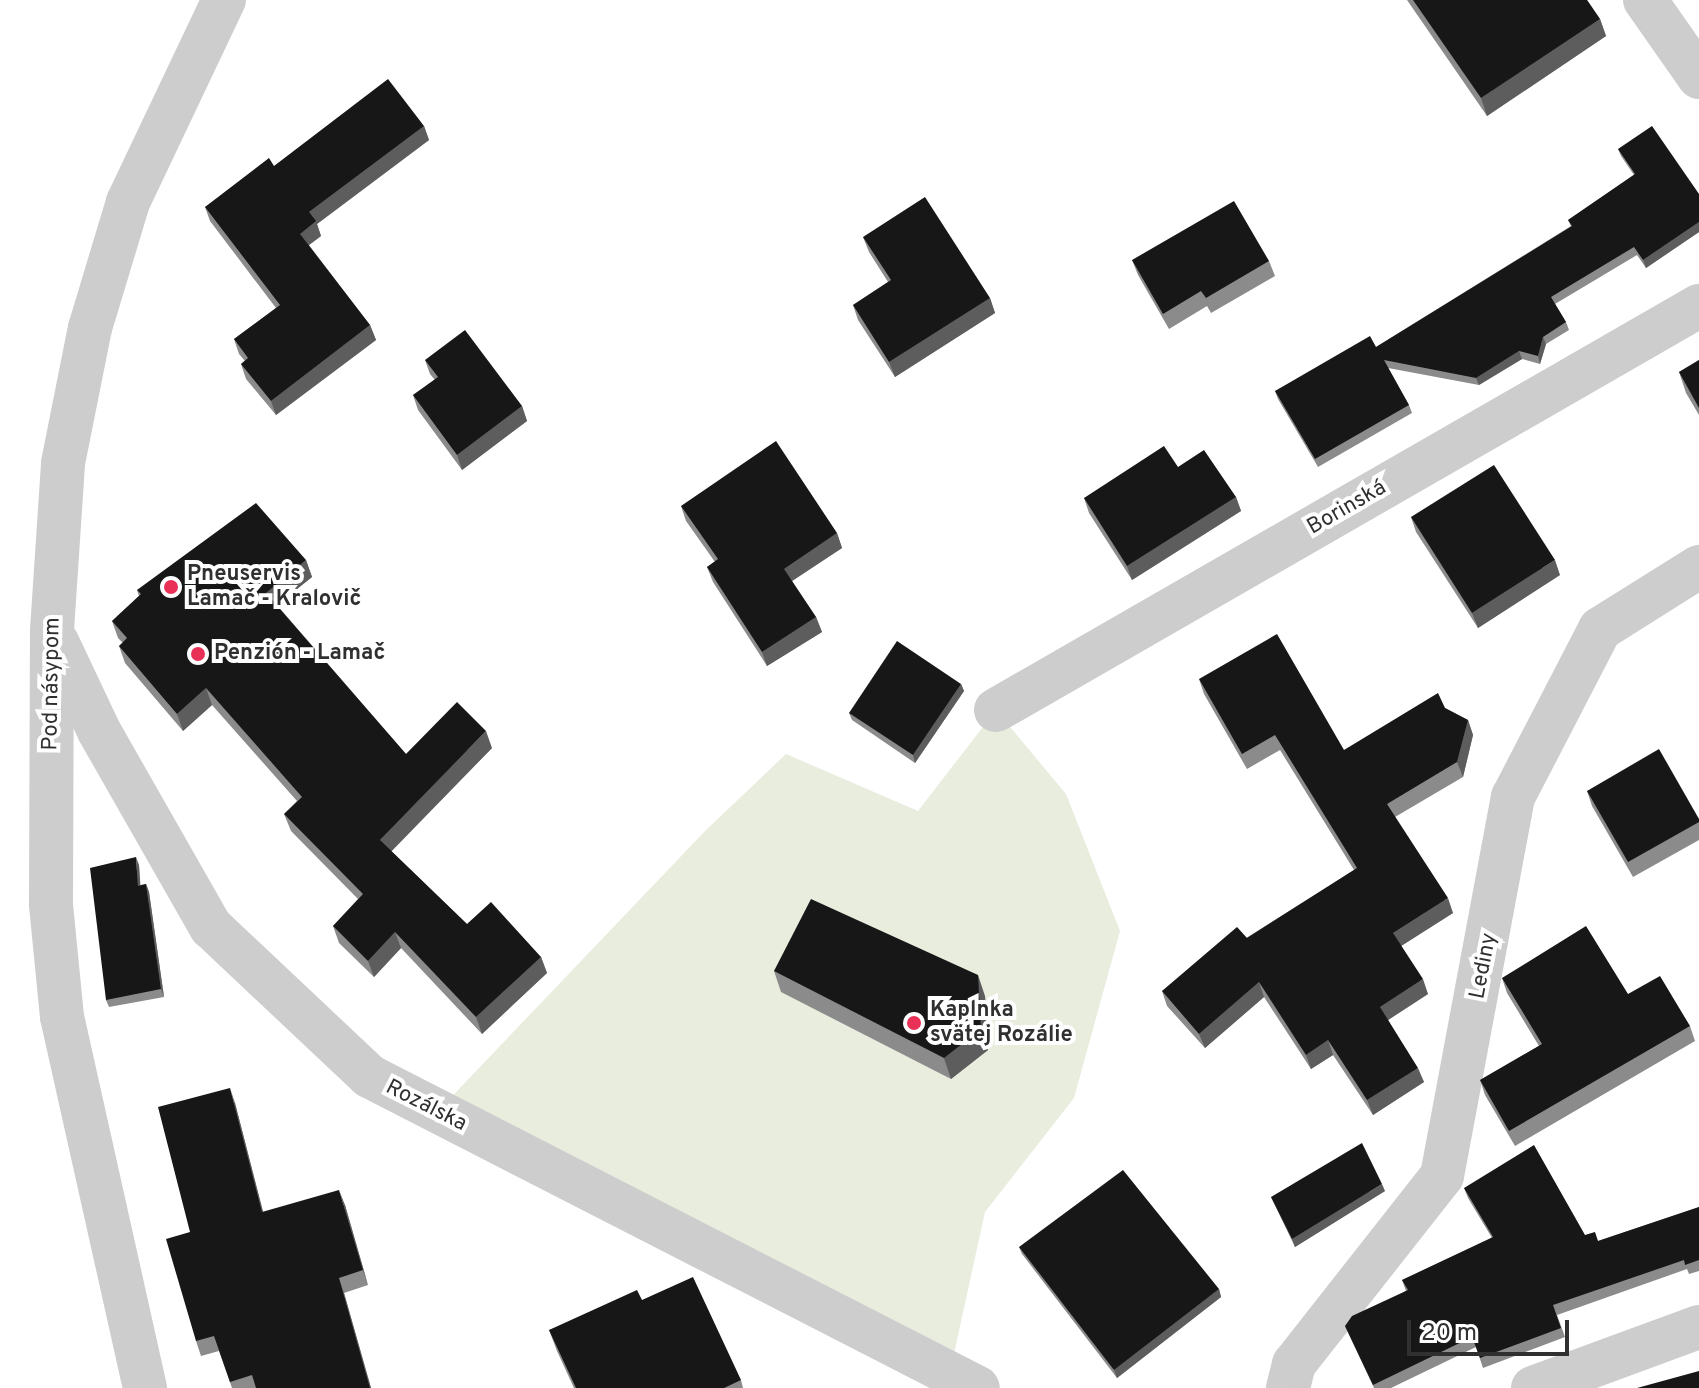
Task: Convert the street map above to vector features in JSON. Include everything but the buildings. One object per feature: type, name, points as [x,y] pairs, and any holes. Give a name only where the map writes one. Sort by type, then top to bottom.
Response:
[{"type":"street","name":"Pod násypom","points":[[145,1388],[62,1017],[51,904],[52,630],[63,463],[90,328],[128,202],[224,0]]},
{"type":"street","points":[[1645,0],[1699,77]]},
{"type":"street","name":"Borinská","points":[[996,710],[1699,306]]},
{"type":"street","name":"Lediny","points":[[1288,1388],[1294,1364],[1442,1176],[1513,797],[1600,629],[1699,567]]},
{"type":"street","name":"Rozálska","points":[[52,630],[99,731],[211,927],[369,1076],[978,1388]]},
{"type":"street","points":[[1537,1386],[1699,1327]]},
{"type":"shaded area","points":[[996,710],[1066,794],[1120,931],[1074,1098],[985,1212],[950,1372],[437,1112],[706,830],[786,754],[918,811]]},
{"type":"place","name":"Pneuservis Lamač - Kralovič","points":[[171,587]]},
{"type":"place","name":"Penzión - Lamač","points":[[198,654]]},
{"type":"place","name":"Kaplnka svätej Rozálie","points":[[914,1023]]}]
